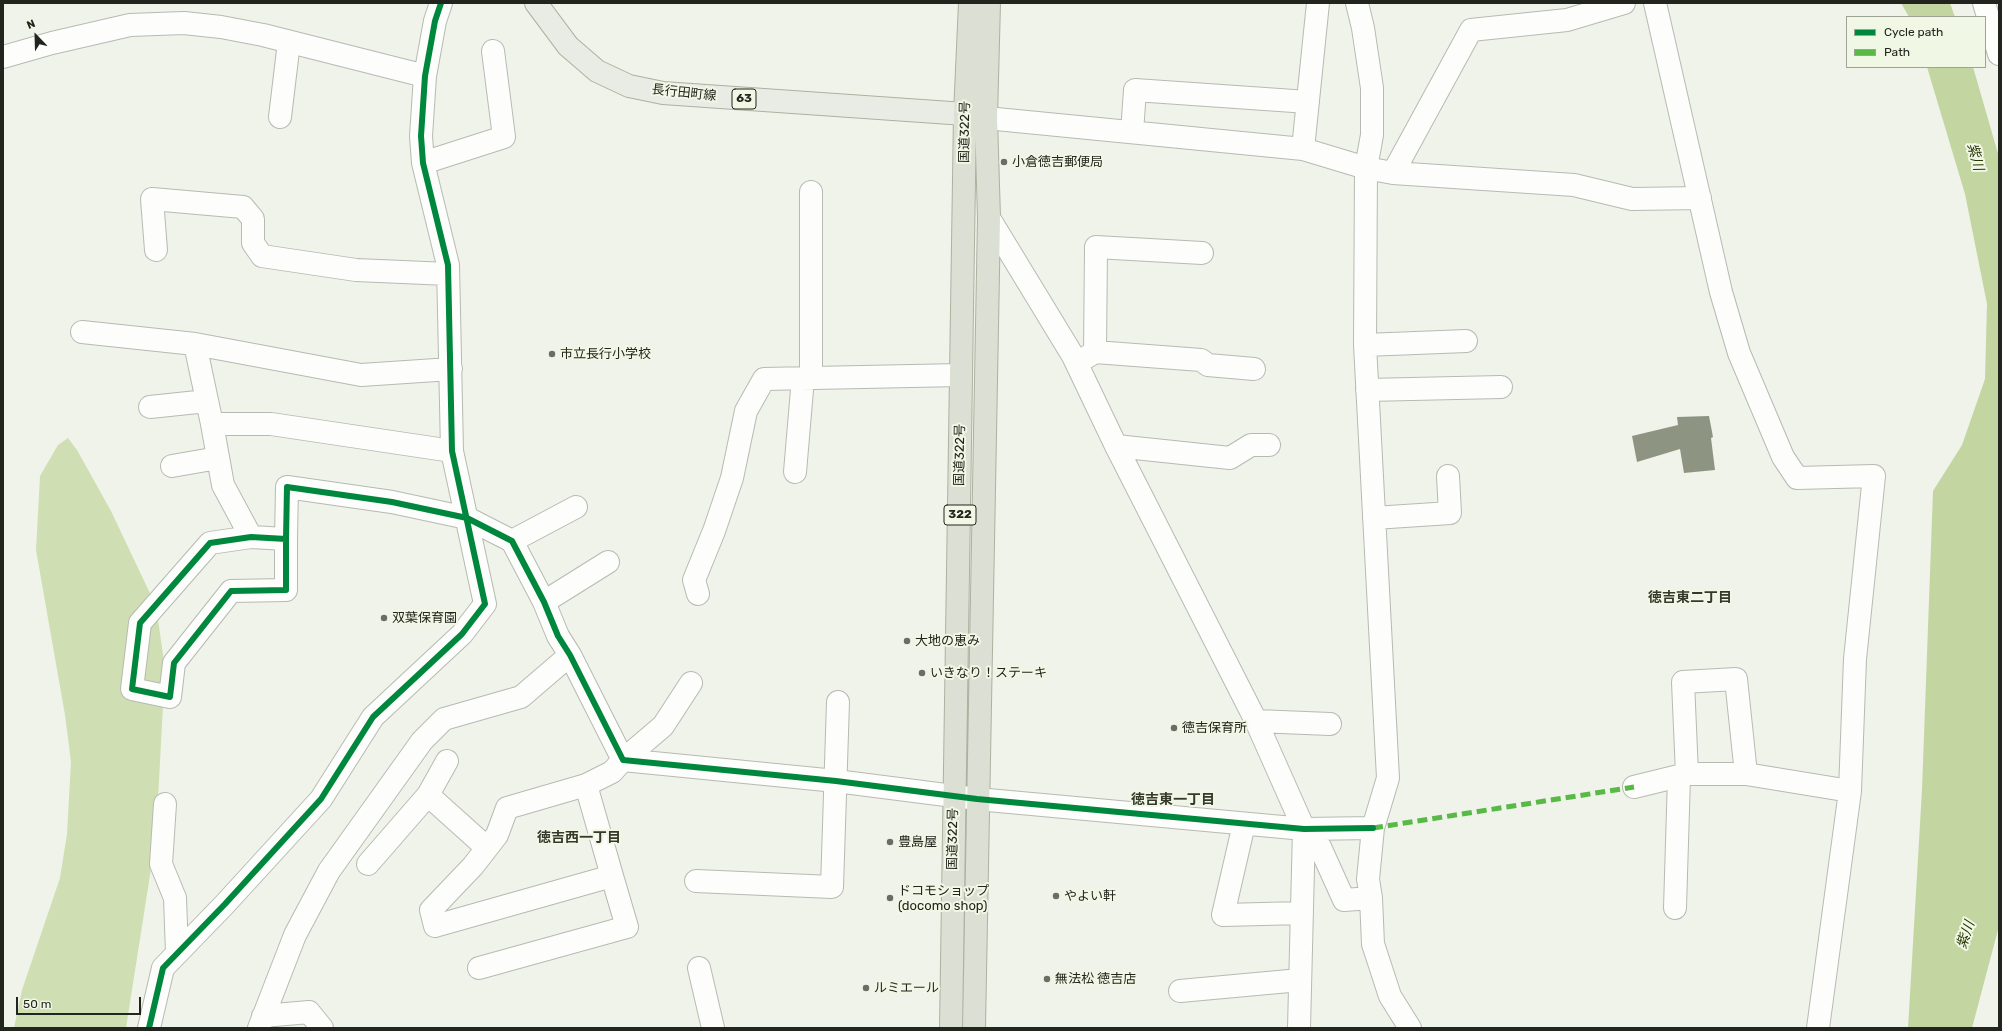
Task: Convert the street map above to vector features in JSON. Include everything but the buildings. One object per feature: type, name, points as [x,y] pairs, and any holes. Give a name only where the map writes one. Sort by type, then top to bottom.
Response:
[{"type":"highway","name":"国道322号","points":[[951,1028],[953,795],[961,375],[964,114],[970,3]]},
{"type":"highway","name":"国道322号","points":[[974,1028],[977,799],[989,218],[986,118],[989,3]]},
{"type":"main road","name":"長行田町線","points":[[536,3],[568,46],[597,71],[629,86],[663,93],[964,114],[986,118]]},
{"type":"street","points":[[149,1028],[163,968],[177,952],[226,904],[321,799],[373,717],[462,634],[485,604],[452,451],[448,265],[433,209],[423,163],[420,136],[425,76],[435,21],[441,3]]},
{"type":"street","points":[[1303,149],[1318,3]]},
{"type":"street","points":[[1357,3],[1363,28],[1372,88],[1372,135],[1366,168],[1364,345],[1388,778],[1372,828],[1368,879],[1371,898],[1373,944],[1390,996],[1410,1028]]},
{"type":"street","points":[[1393,173],[1471,30],[1567,20],[1624,3]]},
{"type":"street","points":[[1655,3],[1721,292],[1739,353],[1783,457],[1798,478],[1874,476],[1855,659],[1850,791],[1818,1028]]},
{"type":"street","points":[[1984,3],[1999,54]]},
{"type":"street","points":[[3,57],[52,43],[130,25],[184,23],[221,27],[290,42],[425,76]]},
{"type":"street","points":[[280,117],[290,42]]},
{"type":"street","points":[[423,163],[504,137],[493,51]]},
{"type":"street","points":[[1132,132],[1135,90],[1308,102]]},
{"type":"street","points":[[986,118],[1303,149],[1366,168],[1393,173],[1574,185],[1632,199],[1700,198]]},
{"type":"street","points":[[795,472],[807,378],[811,192]]},
{"type":"street","points":[[156,250],[152,199],[243,207],[253,219],[253,243],[262,256],[356,270],[448,274]]},
{"type":"street","points":[[989,218],[1086,357],[1116,446],[1256,721],[1304,829],[1320,847],[1344,900],[1371,898]]},
{"type":"street","points":[[1086,357],[1096,247],[1202,253]]},
{"type":"street","points":[[82,332],[195,344],[361,375],[451,369]]},
{"type":"street","points":[[1364,345],[1466,341]]},
{"type":"street","points":[[195,344],[223,485],[251,537]]},
{"type":"street","points":[[1086,357],[1200,360],[1208,365],[1254,369]]},
{"type":"street","points":[[698,594],[694,580],[714,531],[732,478],[746,411],[764,378],[961,375]]},
{"type":"street","points":[[1367,390],[1501,387]]},
{"type":"street","points":[[150,407],[207,401]]},
{"type":"street","points":[[212,424],[271,424],[452,451]]},
{"type":"street","points":[[1116,446],[1230,458],[1251,446],[1269,445]]},
{"type":"street","points":[[172,466],[218,458]]},
{"type":"street","points":[[1374,518],[1450,513],[1448,476]]},
{"type":"street","points":[[286,539],[251,537],[210,543],[140,622],[132,690],[170,697],[174,663],[231,590],[286,590],[287,487],[392,502],[467,518],[512,541],[544,602],[558,636],[570,655],[623,760]]},
{"type":"street","points":[[512,541],[576,507]]},
{"type":"street","points":[[544,602],[608,562]]},
{"type":"street","points":[[261,1022],[295,935],[329,871],[422,741],[444,719],[521,696],[570,655]]},
{"type":"street","points":[[1675,908],[1683,775],[1683,682],[1736,679],[1746,774]]},
{"type":"street","points":[[612,876],[435,926],[431,910],[473,866],[497,835],[507,808],[586,785],[612,772],[623,760],[663,726],[691,683]]},
{"type":"street","points":[[696,881],[832,887],[838,702]]},
{"type":"street","points":[[1256,721],[1330,724]]},
{"type":"street","points":[[623,760],[836,782],[977,799],[1244,824],[1304,829],[1372,828]]},
{"type":"street","points":[[368,864],[428,795],[447,761]]},
{"type":"street","points":[[1634,788],[1683,775],[1746,774],[1850,791]]},
{"type":"street","points":[[479,968],[627,927],[586,785]]},
{"type":"street","points":[[428,795],[486,848]]},
{"type":"street","points":[[165,804],[161,864],[175,898],[177,952]]},
{"type":"street","points":[[1244,824],[1223,915],[1302,913]]},
{"type":"street","points":[[1299,1028],[1304,829]]},
{"type":"street","points":[[699,968],[713,1028]]},
{"type":"street","points":[[1180,991],[1300,980]]},
{"type":"street","points":[[261,1022],[309,1012],[322,1028]]},
{"type":"shaded area","points":[[68,438],[77,450],[111,511],[156,606],[165,668],[156,837],[126,1028],[14,1028],[22,990],[60,878],[67,834],[71,762],[65,715],[36,550],[40,476],[58,445]]},
{"type":"water","points":[[1901,3],[1950,3],[1955,16],[1908,16]]},
{"type":"water","name":"紫川","points":[[1927,68],[1973,68],[1999,157],[1999,926],[1972,1028],[1908,1028],[1922,790],[1933,491],[1962,445],[1985,379],[1987,304],[1965,194]]},
{"type":"marked path","points":[[1373,828],[1634,787]]},
{"type":"cycle path","points":[[149,1028],[163,968],[225,904],[321,799],[373,717],[462,634],[485,604],[452,451],[448,265],[423,163],[421,136],[425,76],[435,21],[441,3]]},
{"type":"cycle path","points":[[286,539],[251,537],[210,543],[140,623],[132,689],[170,697],[174,663],[231,591],[286,590],[287,487],[392,502],[467,518],[512,541],[544,602],[558,636],[570,655],[623,760],[836,781],[977,799],[1304,829],[1373,828]]},
{"type":"place","name":"小倉徳吉郵便局","points":[[1004,162]]},
{"type":"place","name":"市立長行小学校","points":[[552,354]]},
{"type":"place","name":"双葉保育園","points":[[384,618]]},
{"type":"place","name":"大地の恵み","points":[[907,641]]},
{"type":"place","name":"いきなり！ステーキ","points":[[922,673]]},
{"type":"place","name":"徳吉保育所","points":[[1174,728]]},
{"type":"place","name":"豊島屋","points":[[890,842]]},
{"type":"place","name":"やよい軒","points":[[1056,896]]},
{"type":"place","name":"ドコモショップ (docomo shop)","points":[[890,898]]},
{"type":"place","name":"無法松 徳吉店","points":[[1047,979]]},
{"type":"place","name":"ルミエール","points":[[866,988]]},
{"type":"district","name":"徳吉東二丁目","points":[[1690,598]]},
{"type":"district","name":"徳吉東一丁目","points":[[1173,800]]},
{"type":"district","name":"徳吉西一丁目","points":[[579,838]]}]
